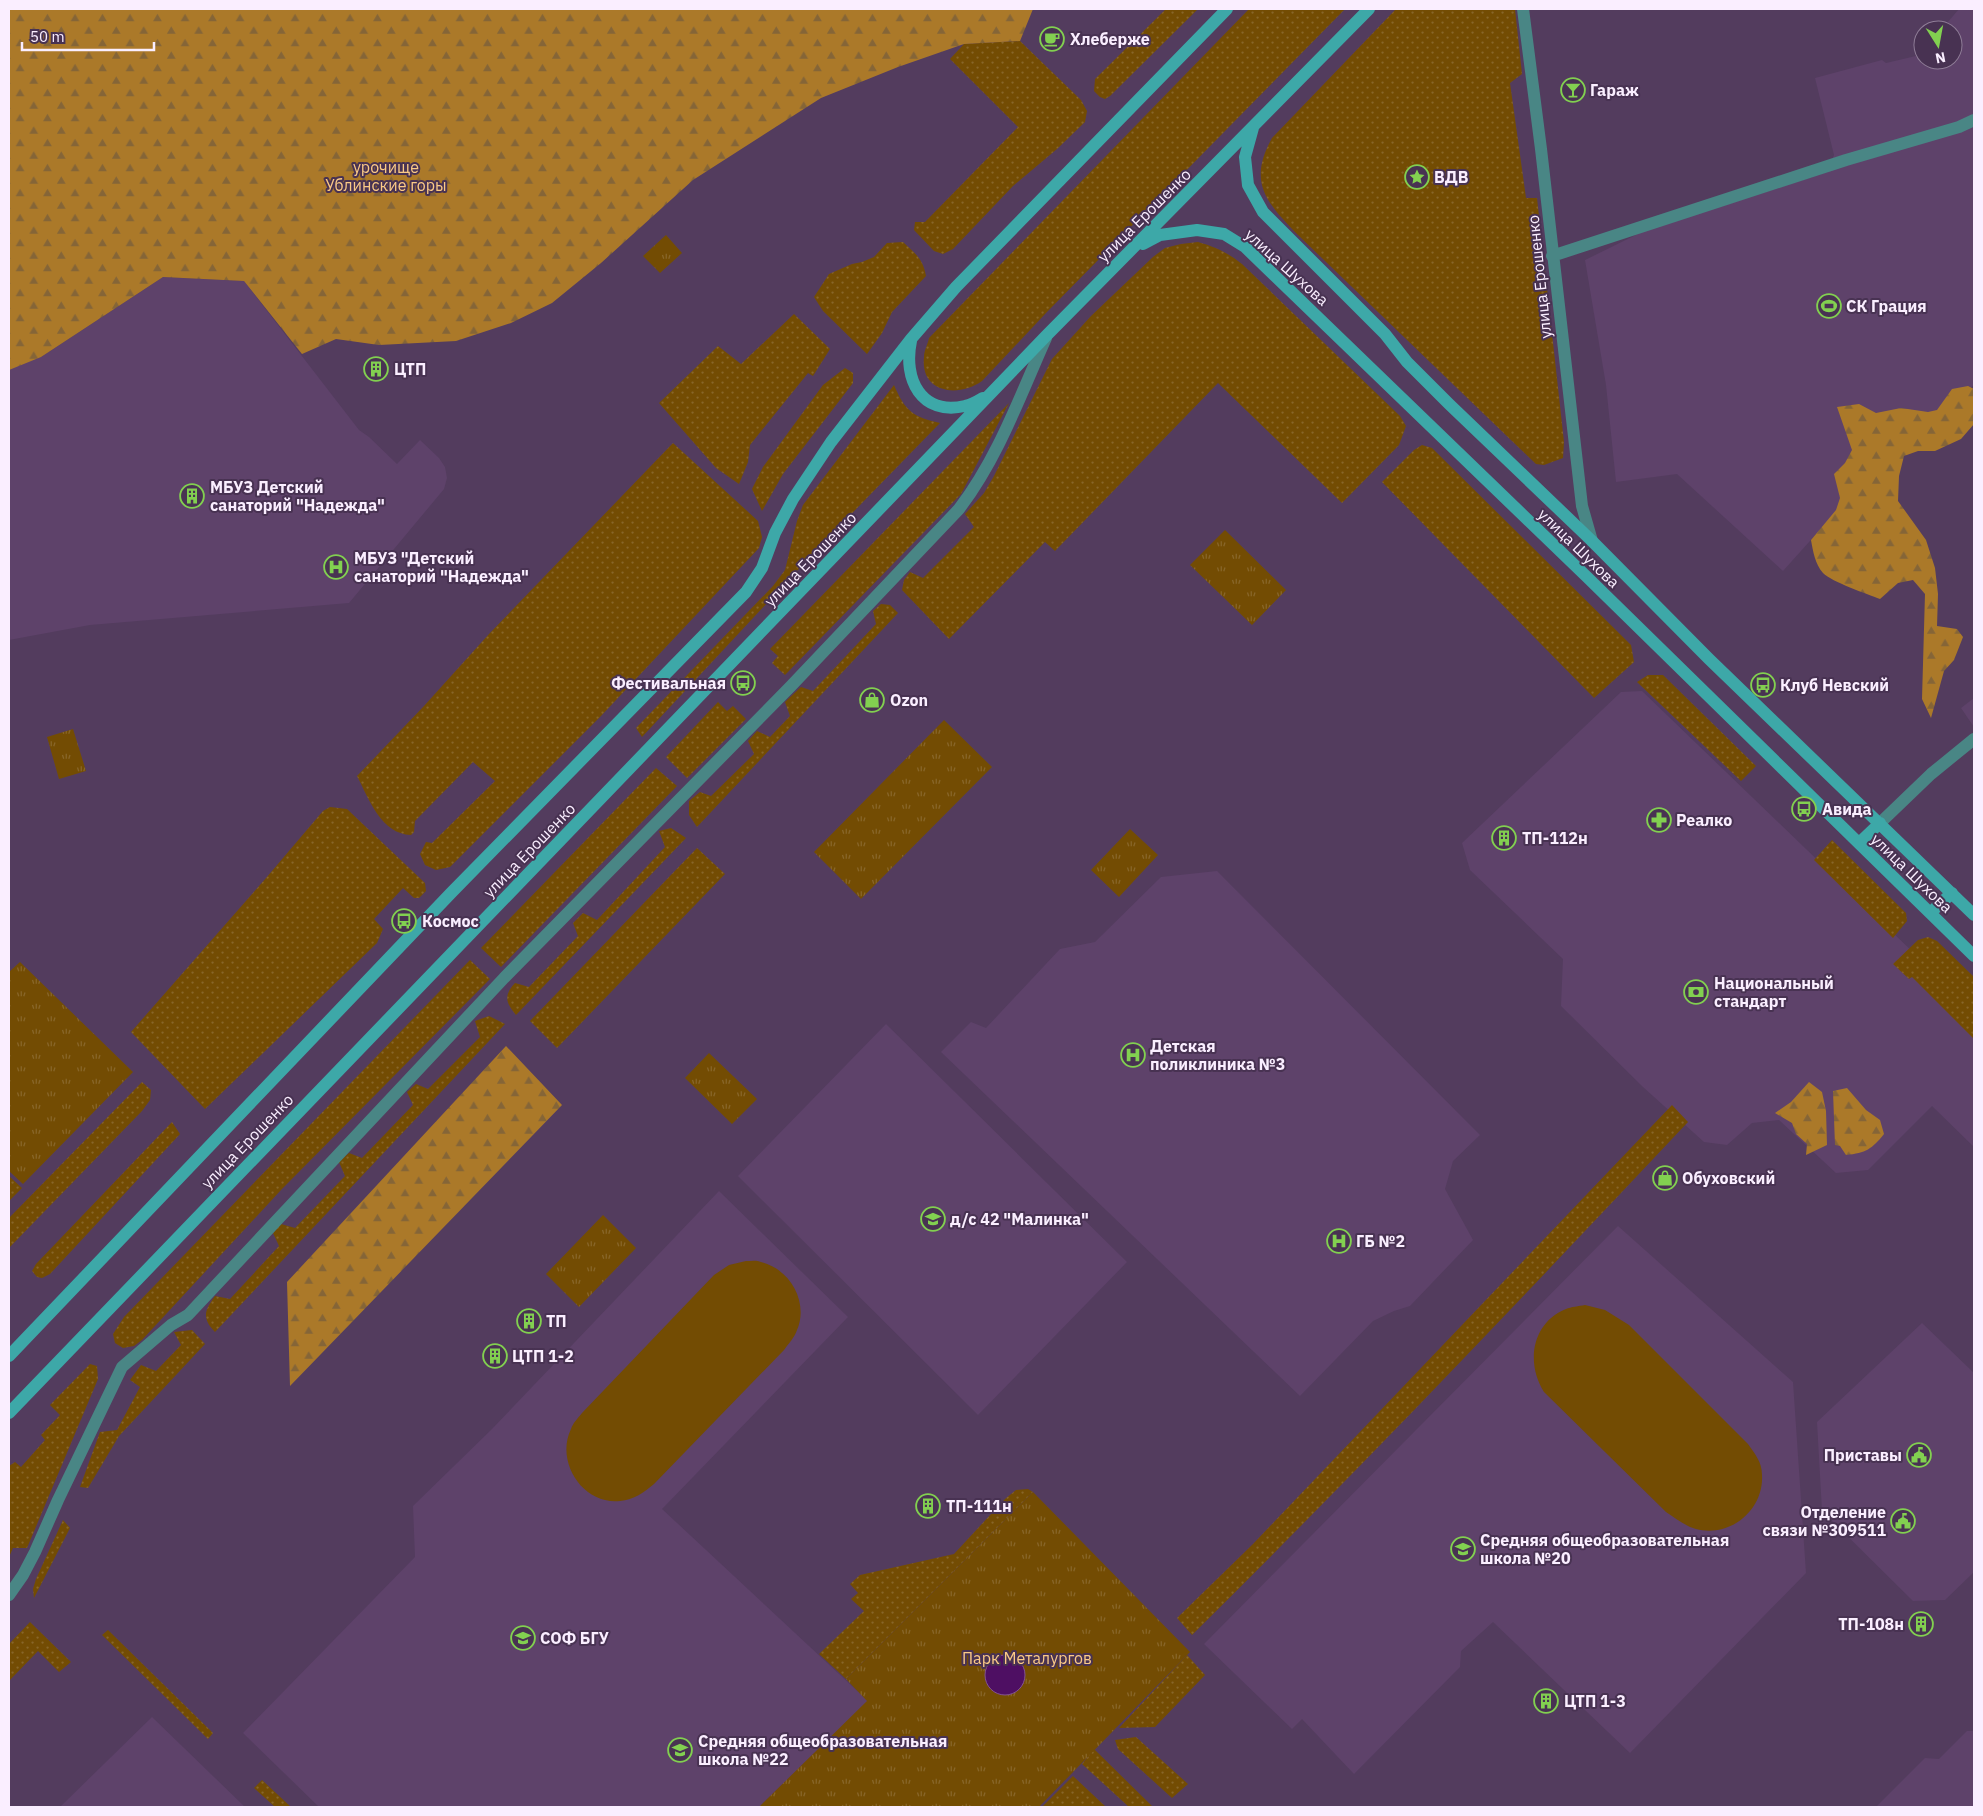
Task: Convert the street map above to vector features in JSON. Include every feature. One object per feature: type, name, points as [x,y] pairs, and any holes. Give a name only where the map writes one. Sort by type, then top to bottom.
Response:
[{"type":"main road","name":"улица Ерошенко","points":[[9,1356],[451,893],[746,592],[762,568],[775,532],[793,498],[831,442],[911,339],[956,287],[1227,9]]},
{"type":"main road","name":"улица Ерошенко","points":[[9,1413],[1046,336],[1369,9]]},
{"type":"main road","name":"улица Шухова","points":[[1252,128],[1245,156],[1248,184],[1263,212],[1385,334],[1407,362],[1435,390],[1592,541],[1709,659],[1974,915]]},
{"type":"main road","name":"улица Шухова","points":[[1134,248],[1160,235],[1197,230],[1224,234],[1245,247],[1587,577],[1974,956]]},
{"type":"main road","name":"улица Ерошенко","points":[[911,339],[907,357],[909,373],[916,388],[926,401],[946,407],[956,407],[966,406],[989,396]]},
{"type":"main road","points":[[1859,843],[1880,823]]},
{"type":"main road","points":[[1930,913],[1952,893]]},
{"type":"street","name":"улица Ерошенко","points":[[1523,9],[1582,506],[1592,541]]},
{"type":"street","points":[[1552,256],[1846,160],[1959,127],[1974,120]]},
{"type":"street","name":"улица Ерошенко","points":[[9,1595],[23,1575],[35,1552],[122,1367],[171,1325],[188,1315],[504,978],[791,686],[959,509],[975,488],[1010,419],[1046,336]]},
{"type":"street","points":[[1880,823],[1931,774],[1974,739]]},
{"type":"shaded area","points":[[1959,9],[1974,9],[1974,385],[1880,463],[1783,571],[1677,474],[1616,482],[1606,385],[1585,260],[1644,231],[1828,172],[1834,155],[1815,78],[1882,60],[1886,63],[1913,57],[1913,70],[1963,70],[1963,20],[1950,20]]},
{"type":"shaded area","points":[[163,277],[244,281],[359,430],[397,464],[420,440],[439,458],[445,467],[447,478],[444,489],[349,603],[90,625],[9,640],[9,352],[41,357]]},
{"type":"shaded area","points":[[1642,691],[1974,1011],[1974,1147],[1932,1106],[1868,1170],[1836,1173],[1779,1120],[1752,1123],[1727,1145],[1704,1142],[1643,1087],[1561,1006],[1563,959],[1470,870],[1462,843],[1621,692]]},
{"type":"shaded area","points":[[1974,698],[1974,727],[1961,708]]},
{"type":"shaded area","points":[[1217,871],[1480,1135],[1453,1161],[1445,1189],[1473,1240],[1410,1306],[1373,1321],[1300,1396],[941,1052],[971,1022],[986,1028],[1060,949],[1095,942],[1161,877]]},
{"type":"shaded area","name":"д/с 42 \"Малинка\"","points":[[886,1024],[1127,1262],[978,1415],[738,1176]]},
{"type":"shaded area","points":[[719,1191],[848,1317],[662,1509],[868,1701],[759,1807],[319,1807],[243,1733],[415,1557],[413,1506],[492,1429]]},
{"type":"shaded area","points":[[1618,1226],[1793,1382],[1806,1573],[1630,1753],[1493,1622],[1461,1651],[1460,1667],[1354,1774],[1302,1719],[1292,1729],[1204,1644]]},
{"type":"shaded area","points":[[1922,1323],[1974,1373],[1974,1572],[1945,1600],[1913,1601],[1822,1511],[1817,1422]]},
{"type":"shaded area","points":[[1009,1655],[1016,1658],[1022,1664],[1025,1675],[1024,1683],[1016,1692],[1009,1695],[1001,1695],[994,1692],[986,1683],[985,1671],[988,1664],[997,1656]]},
{"type":"shaded area","points":[[152,1717],[245,1807],[60,1807]]},
{"type":"shaded area","points":[[1967,1731],[1974,1731],[1974,1807],[1876,1807],[1925,1758],[1939,1759]]},
{"type":"green space","name":"урочище Ублинские горы","points":[[9,9],[1033,9],[1020,41],[964,44],[898,67],[821,98],[693,180],[601,263],[552,303],[511,323],[456,341],[379,345],[336,339],[302,354],[244,281],[163,277],[41,357],[9,370]]},
{"type":"green space","points":[[1166,9],[1198,9],[1110,96],[1105,99],[1100,97],[1094,91],[1095,79]]},
{"type":"green space","points":[[1249,9],[1345,9],[1046,313],[982,381],[962,389],[952,390],[942,389],[934,385],[924,369],[924,354],[929,338]]},
{"type":"green space","points":[[1396,9],[1515,9],[1522,74],[1510,83],[1526,198],[1537,198],[1564,442],[1563,458],[1544,465],[1536,464],[1298,235],[1277,213],[1264,191],[1261,180],[1261,168],[1272,138]]},
{"type":"green space","points":[[1020,41],[1081,100],[1087,111],[1085,122],[1057,149],[1013,186],[953,249],[943,254],[934,251],[914,230],[915,222],[925,222],[1018,127],[950,59],[964,44]]},
{"type":"green space","points":[[666,235],[682,253],[660,273],[643,256]]},
{"type":"green space","points":[[903,242],[921,261],[926,276],[892,312],[882,333],[867,354],[823,311],[814,297],[829,274],[874,257],[887,243]]},
{"type":"green space","points":[[1198,242],[1222,251],[1242,264],[1400,416],[1406,426],[1399,445],[1342,503],[1218,383],[1055,551],[1045,542],[949,639],[902,590],[904,580],[910,572],[923,578],[974,527],[965,514],[984,493],[994,476],[1052,359],[1091,316],[1153,257],[1165,248]]},
{"type":"green space","points":[[794,314],[830,349],[813,376],[808,373],[750,445],[748,462],[739,484],[716,468],[659,403],[718,346],[741,364]]},
{"type":"green space","points":[[845,368],[853,373],[853,383],[783,474],[762,511],[752,489],[763,467],[823,385]]},
{"type":"green space","points":[[894,385],[902,401],[911,412],[940,423],[823,543],[642,737],[636,728],[773,586],[785,570],[797,521],[803,505]]},
{"type":"green space","points":[[1968,386],[1974,389],[1974,424],[1961,439],[1935,451],[1918,451],[1904,456],[1899,476],[1898,501],[1926,540],[1935,568],[1938,594],[1937,626],[1957,629],[1963,637],[1954,660],[1944,671],[1931,718],[1922,699],[1925,594],[1913,580],[1898,583],[1880,599],[1842,584],[1823,573],[1820,569],[1811,540],[1836,510],[1840,498],[1834,474],[1845,463],[1852,450],[1837,407],[1859,404],[1876,413],[1901,408],[1928,412],[1937,410],[1952,389]]},
{"type":"green space","points":[[1009,403],[961,494],[785,675],[772,663],[778,656],[770,649]]},
{"type":"green space","points":[[673,443],[758,521],[762,537],[759,548],[601,716],[450,867],[436,870],[425,865],[420,854],[426,842],[432,843],[495,781],[473,762],[415,821],[414,832],[411,835],[392,829],[384,822],[371,805],[357,776],[489,634]]},
{"type":"green space","points":[[1422,445],[1432,448],[1631,645],[1634,662],[1594,698],[1382,482],[1414,450]]},
{"type":"green space","points":[[1225,530],[1286,590],[1252,625],[1190,565]]},
{"type":"green space","points":[[881,604],[890,605],[898,613],[697,827],[689,815],[689,801],[700,792],[711,796],[754,754],[748,741],[757,731],[770,737],[790,716],[785,702],[801,687],[813,691],[876,624],[873,611]]},
{"type":"green space","points":[[1648,675],[1663,675],[1756,766],[1741,781],[1637,682]]},
{"type":"green space","points":[[718,702],[727,711],[733,706],[746,719],[687,778],[666,757]]},
{"type":"green space","points":[[944,720],[992,767],[861,899],[814,852]]},
{"type":"green space","points":[[73,729],[86,771],[59,779],[47,737]]},
{"type":"green space","points":[[656,768],[677,786],[501,967],[481,948]]},
{"type":"green space","points":[[330,807],[347,809],[425,883],[426,891],[419,898],[414,898],[403,888],[374,919],[383,929],[377,943],[205,1109],[131,1032],[323,811]]},
{"type":"green space","points":[[671,828],[686,838],[516,1015],[507,999],[511,987],[515,983],[529,987],[578,936],[573,923],[583,913],[597,920],[665,847],[659,831]]},
{"type":"green space","points":[[1130,829],[1158,855],[1119,897],[1091,870]]},
{"type":"green space","points":[[1832,840],[1906,913],[1907,921],[1893,938],[1814,860]]},
{"type":"green space","points":[[697,848],[725,874],[557,1048],[530,1021]]},
{"type":"green space","points":[[1928,937],[1937,941],[1974,977],[1974,1039],[1912,977],[1909,979],[1893,964],[1918,940]]},
{"type":"green space","points":[[470,960],[490,979],[281,1190],[142,1340],[134,1346],[123,1348],[115,1343],[113,1334],[124,1317]]},
{"type":"green space","points":[[20,962],[133,1072],[23,1184],[9,1171],[9,972]]},
{"type":"green space","points":[[489,1016],[505,1024],[215,1332],[206,1318],[206,1314],[215,1296],[230,1299],[279,1246],[273,1233],[281,1224],[295,1228],[345,1176],[339,1162],[349,1153],[362,1158],[413,1105],[407,1092],[416,1084],[428,1089],[480,1037],[475,1021]]},
{"type":"green space","points":[[506,1046],[562,1105],[290,1386],[287,1282]]},
{"type":"green space","points":[[709,1053],[757,1099],[732,1124],[685,1078]]},
{"type":"green space","points":[[142,1082],[151,1090],[150,1100],[142,1111],[9,1248],[9,1218]]},
{"type":"green space","points":[[1809,1082],[1822,1092],[1826,1111],[1827,1145],[1806,1155],[1807,1144],[1796,1134],[1792,1123],[1775,1113],[1791,1102]]},
{"type":"green space","points":[[1847,1088],[1866,1110],[1880,1120],[1884,1134],[1868,1149],[1846,1155],[1840,1146],[1835,1145],[1833,1091]]},
{"type":"green space","points":[[1672,1105],[1688,1122],[1380,1445],[1192,1635],[1177,1618],[1253,1544]]},
{"type":"green space","points":[[172,1122],[180,1134],[50,1274],[42,1278],[37,1277],[32,1271],[36,1264]]},
{"type":"green space","points":[[9,1176],[22,1188],[9,1201]]},
{"type":"green space","points":[[603,1215],[636,1248],[579,1307],[546,1274]]},
{"type":"green space","points":[[746,1261],[758,1261],[771,1266],[781,1272],[794,1288],[799,1298],[801,1309],[800,1319],[793,1338],[784,1350],[654,1484],[630,1499],[620,1501],[594,1496],[584,1489],[570,1467],[567,1455],[567,1442],[574,1423],[714,1275],[729,1265]]},
{"type":"green space","points":[[1585,1305],[1605,1310],[1629,1325],[1748,1444],[1761,1466],[1761,1488],[1751,1510],[1742,1519],[1721,1529],[1709,1531],[1696,1529],[1680,1522],[1666,1512],[1544,1392],[1538,1381],[1535,1369],[1535,1345],[1539,1334],[1554,1315],[1568,1308]]},
{"type":"green space","points":[[192,1330],[205,1344],[119,1436],[88,1488],[80,1487],[100,1432],[117,1430],[140,1387],[130,1380],[141,1365],[156,1371],[181,1345],[174,1332]]},
{"type":"green space","points":[[90,1364],[97,1366],[98,1379],[27,1548],[13,1548],[9,1557],[9,1466],[15,1462],[21,1467],[45,1440],[41,1435],[60,1415],[50,1405]]},
{"type":"green space","points":[[1028,1489],[1033,1492],[846,1679],[819,1654],[864,1611],[851,1599],[858,1593],[850,1584],[860,1575],[954,1554],[1005,1499],[1016,1490]]},
{"type":"green space","name":"Парк Металургов","points":[[1033,1492],[1190,1652],[1039,1807],[759,1807],[867,1701],[846,1679]]},
{"type":"green space","points":[[63,1520],[70,1528],[34,1598],[33,1589],[36,1579]]},
{"type":"green space","points":[[30,1622],[71,1662],[59,1672],[38,1651],[9,1681],[9,1644]]},
{"type":"green space","points":[[108,1630],[213,1733],[208,1739],[102,1635]]},
{"type":"green space","points":[[1187,1655],[1205,1675],[1155,1727],[1119,1728]]},
{"type":"green space","points":[[1136,1737],[1188,1784],[1172,1798],[1118,1749],[1115,1740]]},
{"type":"green space","points":[[1094,1749],[1153,1807],[1129,1807],[1082,1764]]},
{"type":"green space","points":[[1073,1776],[1106,1807],[1042,1807]]},
{"type":"green space","points":[[262,1780],[291,1807],[275,1807],[254,1788]]},
{"type":"place","name":"Хлеберже","points":[[1052,39]]},
{"type":"place","name":"Гараж","points":[[1573,90]]},
{"type":"place","name":"ВДВ","points":[[1417,177]]},
{"type":"place","name":"СК Грация","points":[[1829,306]]},
{"type":"place","name":"ЦТП","points":[[376,369]]},
{"type":"place","name":"МБУЗ Детский санаторий \"Надежда\"","points":[[192,496]]},
{"type":"place","name":"МБУЗ \"Детский санаторий \"Надежда\"","points":[[336,567]]},
{"type":"place","name":"Фестивальная","points":[[743,683]]},
{"type":"place","name":"Клуб Невский","points":[[1763,685]]},
{"type":"place","name":"Ozon","points":[[872,700]]},
{"type":"place","name":"Авида","points":[[1804,809]]},
{"type":"place","name":"Реалко","points":[[1659,820]]},
{"type":"place","name":"ТП-112н","points":[[1504,838]]},
{"type":"place","name":"Космос","points":[[404,921]]},
{"type":"place","name":"Национальный стандарт","points":[[1696,992]]},
{"type":"place","name":"Детская поликлиника №3","points":[[1133,1055]]},
{"type":"place","name":"Обуховский","points":[[1665,1178]]},
{"type":"place","name":"д/с 42 \"Малинка\"","points":[[933,1219]]},
{"type":"place","name":"ГБ №2","points":[[1339,1241]]},
{"type":"place","name":"ТП","points":[[529,1321]]},
{"type":"place","name":"ЦТП 1-2","points":[[495,1356]]},
{"type":"place","name":"Приставы","points":[[1919,1455]]},
{"type":"place","name":"ТП-111н","points":[[928,1506]]},
{"type":"place","name":"Отделение связи №309511","points":[[1903,1521]]},
{"type":"place","name":"Средняя общеобразовательная школа №20","points":[[1463,1549]]},
{"type":"place","name":"ТП-108н","points":[[1921,1624]]},
{"type":"place","name":"СОФ БГУ","points":[[523,1638]]},
{"type":"place","name":"ЦТП 1-3","points":[[1546,1701]]},
{"type":"place","name":"Средняя общеобразовательная школа №22","points":[[680,1750]]}]
